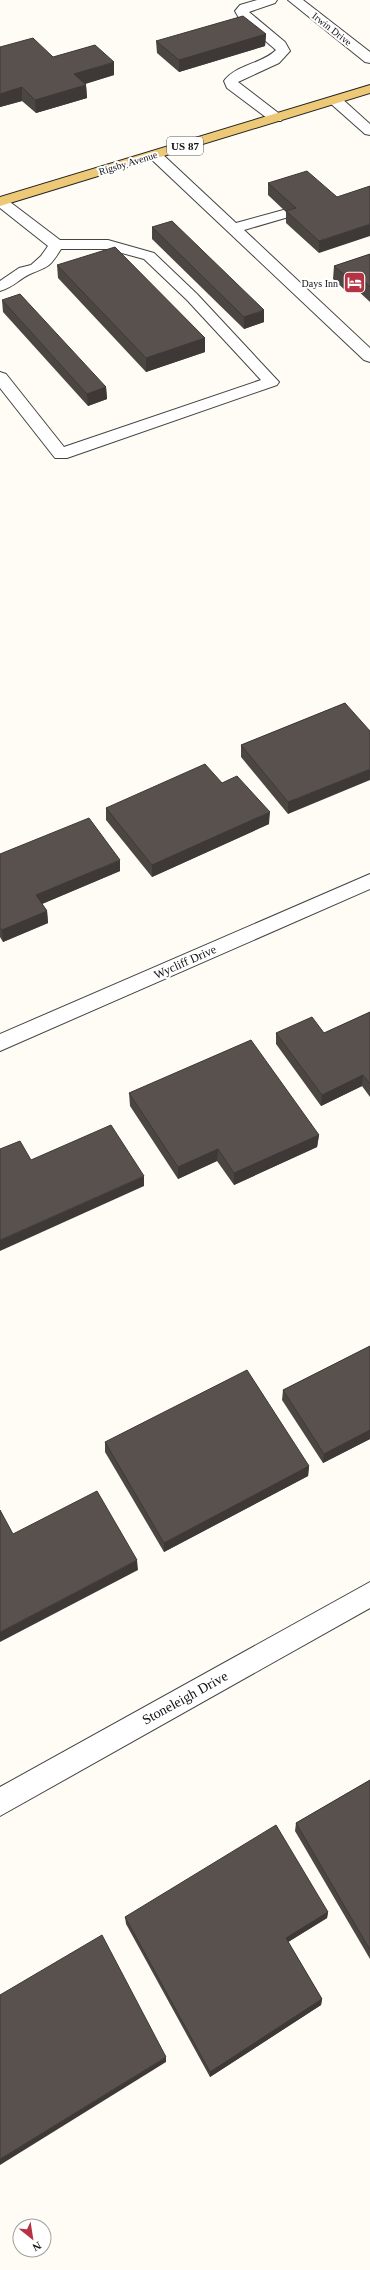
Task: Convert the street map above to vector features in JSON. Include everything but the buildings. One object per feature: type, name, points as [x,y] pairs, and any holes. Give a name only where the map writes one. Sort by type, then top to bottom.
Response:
[{"type":"main road","name":"Rigsby Avenue","points":[[0,202],[370,89]]},
{"type":"street","points":[[270,0],[245,8],[242,11],[244,15],[280,45],[283,51],[274,60],[236,76],[231,81],[232,85],[276,118]]},
{"type":"street","name":"Irwin Drive","points":[[295,0],[370,59]]},
{"type":"street","points":[[335,100],[370,131]]},
{"type":"street","points":[[155,155],[370,357]]},
{"type":"street","points":[[0,202],[56,245],[108,244],[148,256],[192,297],[271,382],[61,454],[0,377]]},
{"type":"street","points":[[233,229],[287,213]]},
{"type":"street","points":[[5,284],[24,270],[36,268],[48,259],[56,245]]},
{"type":"street","name":"Wycliff Drive","points":[[0,1043],[370,881]]},
{"type":"street","name":"Stoneleigh Drive","points":[[0,1802],[370,1594]]},
{"type":"place","name":"Days Inn","points":[[354,283]]}]
